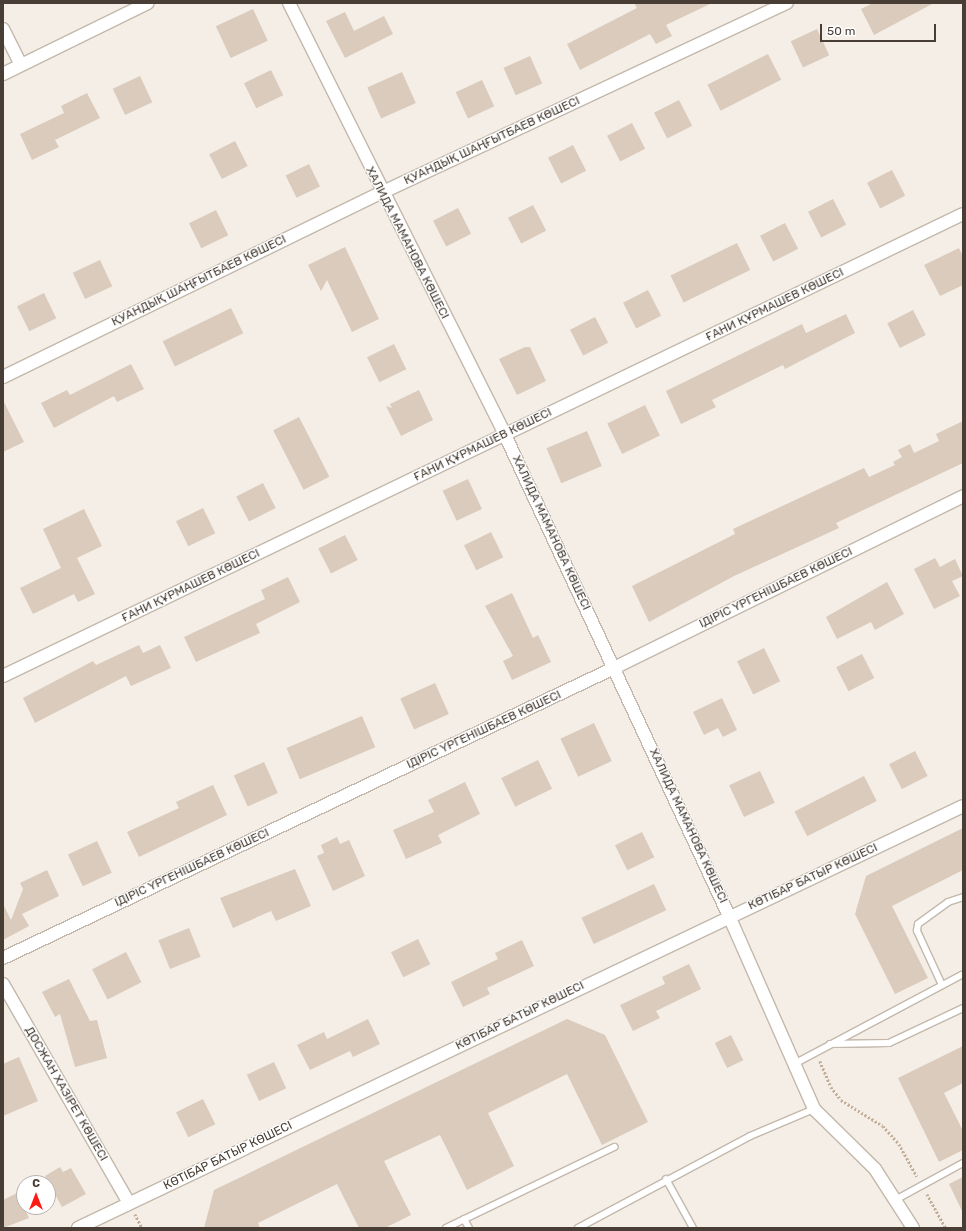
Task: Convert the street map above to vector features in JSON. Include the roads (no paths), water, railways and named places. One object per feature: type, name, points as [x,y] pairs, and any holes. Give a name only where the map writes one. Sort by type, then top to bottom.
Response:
[{"type":"street","points":[[3,74],[148,3]]},
{"type":"street","name":"ХАЛИДА МАМАНОВА КӨШЕСІ","points":[[289,3],[381,193],[505,435],[729,916],[814,1109]]},
{"type":"street","name":"ҚУАНДЫҚ ШАҢҒЫТБАЕВ КӨШЕСІ","points":[[3,377],[381,193],[787,3]]},
{"type":"street","points":[[3,28],[21,65]]},
{"type":"street","name":"ҒАНИ ҚҰРМАШЕВ КӨШЕСІ","points":[[3,676],[963,214]]},
{"type":"street","name":"ІДІРІС ҮРГЕНІШБАЕВ КӨШЕСІ","points":[[3,958],[614,668],[963,496]]},
{"type":"street","name":"КӨТІБАР БАТЫР КӨШЕСІ","points":[[78,1228],[729,916],[963,806]]},
{"type":"street","name":"ДОСЖАН ХАЗІРЕТ КӨШЕСІ","points":[[3,984],[129,1203]]},
{"type":"street","points":[[814,1109],[875,1169],[897,1199],[913,1228]]},
{"type":"lane","points":[[942,985],[917,932],[918,924],[948,902],[963,897]]},
{"type":"lane","points":[[794,1064],[828,1044],[963,974]]},
{"type":"lane","points":[[828,1044],[889,1042],[963,1008]]},
{"type":"lane","points":[[578,1228],[666,1179],[750,1136],[814,1109]]},
{"type":"lane","points":[[446,1228],[614,1147]]},
{"type":"lane","points":[[897,1199],[963,1163]]},
{"type":"lane","points":[[666,1179],[693,1228]]},
{"type":"lane","points":[[464,1219],[469,1228]]}]
